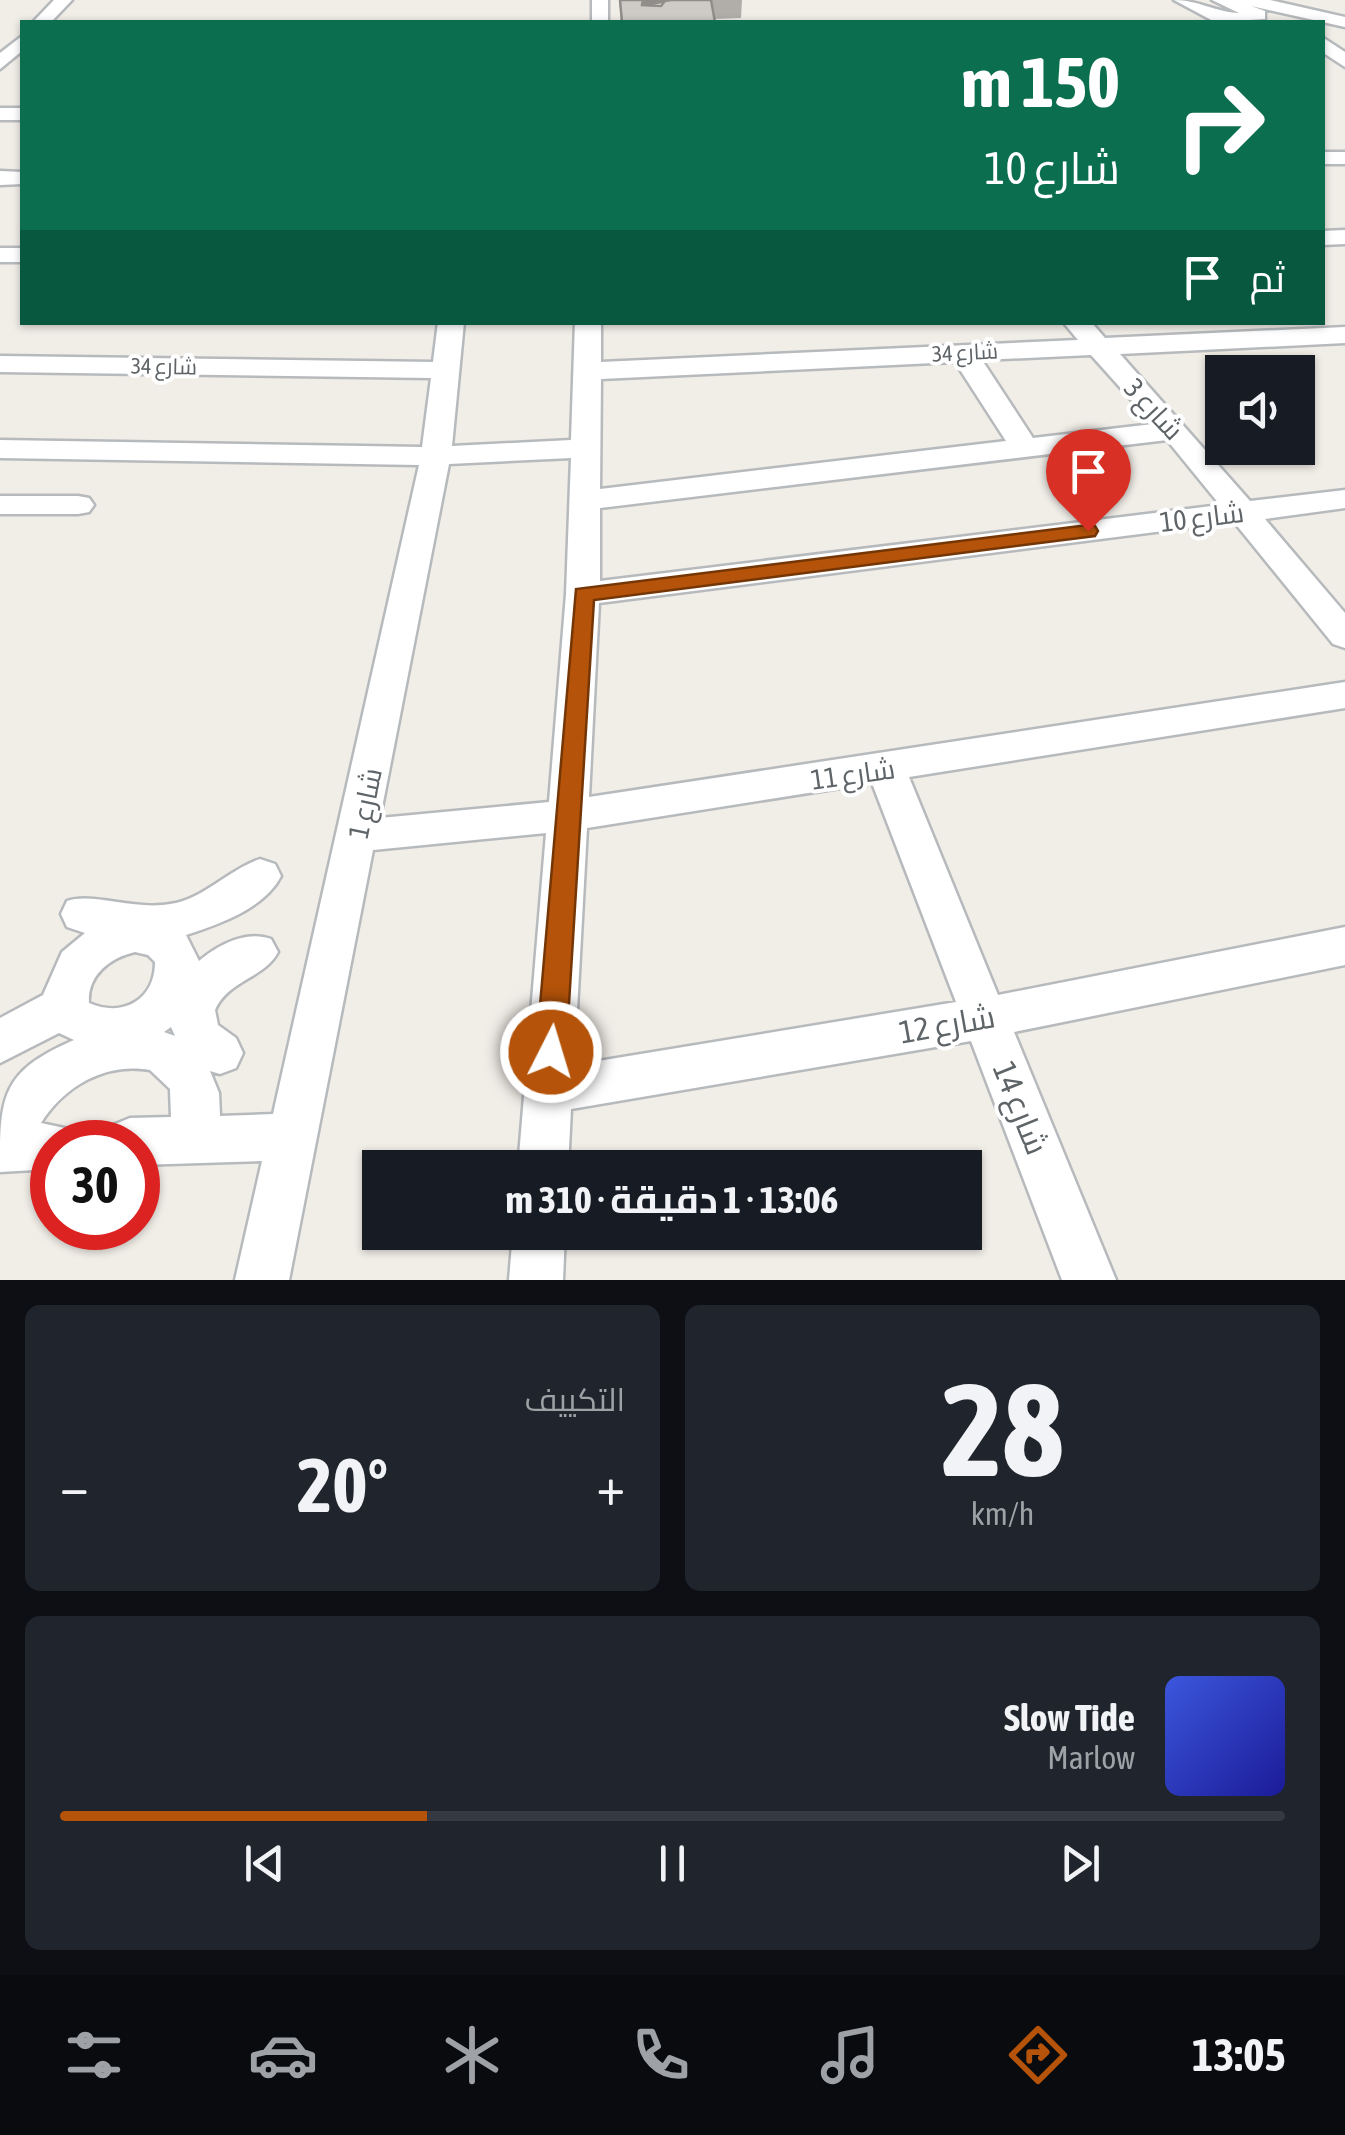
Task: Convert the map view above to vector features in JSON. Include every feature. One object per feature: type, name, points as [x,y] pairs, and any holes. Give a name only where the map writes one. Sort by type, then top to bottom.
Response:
[{"type":"street","points":[[43,20],[64,0]]},
{"type":"street","points":[[1182,0],[1221,13]]},
{"type":"street","points":[[1248,0],[1319,20]]},
{"type":"street","points":[[1325,43],[1345,61]]},
{"type":"street","name":"شارع 1","points":[[262,1280],[436,456],[451,325]]},
{"type":"street","points":[[544,1150],[583,594],[588,325]]},
{"type":"street","name":"شارع 34","points":[[586,371],[962,352],[1085,334],[1345,335]]},
{"type":"street","name":"شارع 3","points":[[1085,334],[1174,430],[1345,636]]},
{"type":"street","points":[[962,352],[1025,448]]},
{"type":"street","name":"شارع 34","points":[[0,364],[448,370]]},
{"type":"street","points":[[584,500],[1174,430]]},
{"type":"street","points":[[0,449],[436,456],[586,448]]},
{"type":"street","name":"شارع 10","points":[[583,594],[1345,499]]},
{"type":"street","points":[[0,506],[78,505]]},
{"type":"street","name":"شارع 11","points":[[358,836],[570,815],[1345,696]]},
{"type":"street","name":"شارع 14","points":[[886,769],[1089,1280]]},
{"type":"street","points":[[192,1140],[198,1106],[190,1077],[170,1057],[108,1040],[82,1025],[66,1006],[68,982],[82,959],[107,942],[204,913],[260,876]]},
{"type":"street","points":[[82,914],[161,938],[178,954],[180,1003],[197,1034],[220,1053]]},
{"type":"street","name":"شارع 12","points":[[548,1091],[984,1018],[1345,946]]},
{"type":"street","points":[[19,1147],[17,1115],[40,1086],[108,1040],[180,1003],[224,965],[256,952]]},
{"type":"street","points":[[0,1042],[66,1006]]},
{"type":"street","points":[[160,1141],[292,1137]]},
{"type":"street","points":[[536,1280],[538,1250]]},
{"type":"building","points":[[620,0],[643,0],[642,5],[661,6],[671,0],[711,0],[715,20],[622,20]]},
{"type":"route","points":[[551,1052],[583,594],[1088,531]]}]
